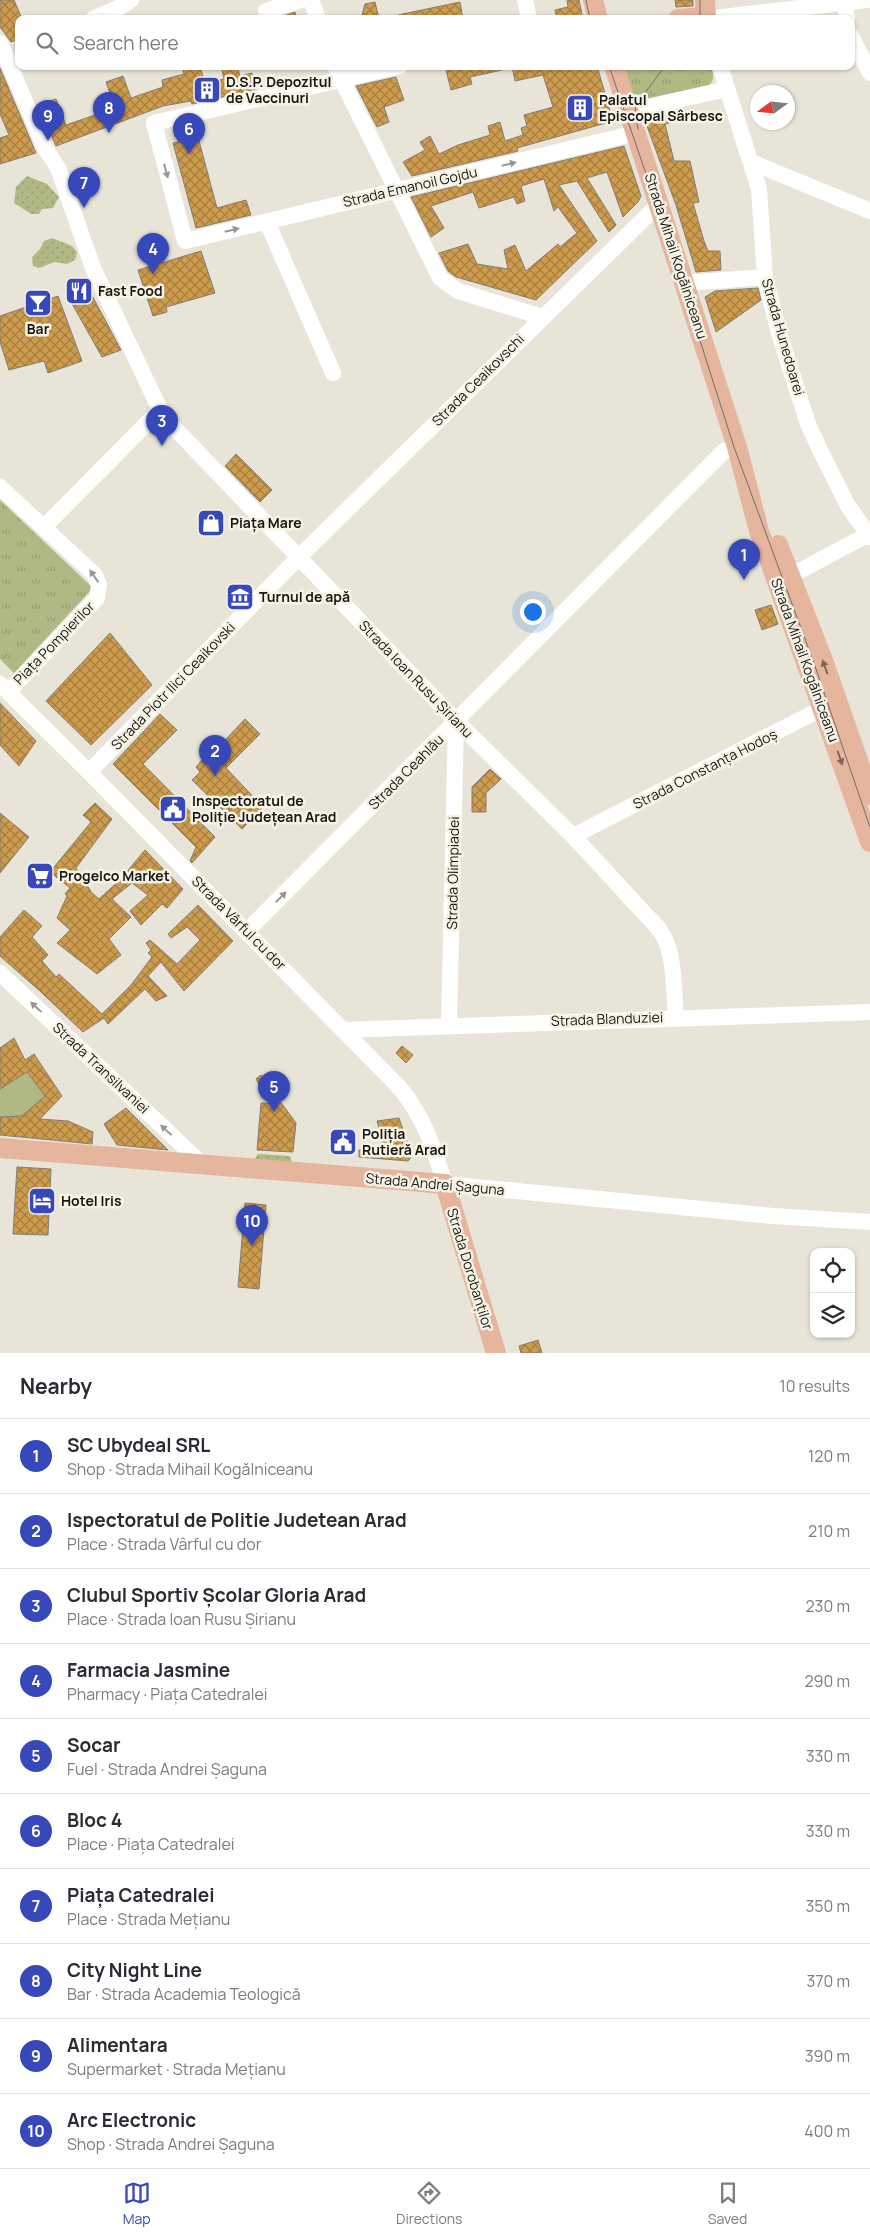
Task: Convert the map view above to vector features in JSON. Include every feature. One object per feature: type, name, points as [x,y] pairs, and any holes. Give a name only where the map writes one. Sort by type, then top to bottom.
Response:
[{"type":"main road","points":[[593,0],[597,15]]},
{"type":"main road","name":"Strada Mihail Kogălniceanu","points":[[615,70],[737,447],[759,531],[830,705],[870,795]]},
{"type":"main road","name":"Strada Mihail Kogălniceanu","points":[[737,447],[762,503],[790,576],[870,842]]},
{"type":"main road","name":"Strada Andrei Șaguna","points":[[0,1148],[445,1184]]},
{"type":"main road","name":"Strada Dorobanților","points":[[445,1184],[496,1353]]},
{"type":"street","points":[[103,15],[120,8],[131,0]]},
{"type":"street","points":[[265,10],[301,0]]},
{"type":"street","points":[[311,0],[317,15]]},
{"type":"street","points":[[525,0],[528,15]]},
{"type":"street","points":[[706,12],[845,7],[867,0]]},
{"type":"street","points":[[855,44],[870,73]]},
{"type":"street","name":"Strada Ioan Rusu Șirianu","points":[[6,51],[45,148],[52,157],[66,188],[93,268],[160,410],[171,425],[456,721],[573,836],[666,939],[669,950],[676,1017]]},
{"type":"street","points":[[365,70],[338,73],[440,278],[458,291],[542,317]]},
{"type":"street","name":"Strada Hunedoarei","points":[[721,70],[751,162],[761,205],[766,277],[779,333],[808,424],[848,506],[869,536]]},
{"type":"street","name":"Strada Emanoil Gojdu","points":[[338,73],[154,124],[185,241],[397,192],[636,133]]},
{"type":"street","points":[[629,111],[727,90]]},
{"type":"street","points":[[751,162],[870,211]]},
{"type":"street","name":"Strada Ceaikovschi","points":[[299,557],[659,204]]},
{"type":"street","points":[[267,222],[333,373]]},
{"type":"street","points":[[685,283],[766,277]]},
{"type":"street","points":[[45,526],[160,410]]},
{"type":"street","name":"Strada Ceahlău","points":[[246,931],[724,451],[737,447]]},
{"type":"street","name":"Piața Pompierilor","points":[[0,486],[45,526],[95,575],[99,593],[94,601],[4,688]]},
{"type":"street","points":[[790,576],[869,536]]},
{"type":"street","name":"Strada Piotr Ilici Ceaikovski","points":[[89,772],[299,557]]},
{"type":"street","name":"Strada Vârful cu dor","points":[[4,688],[246,931],[414,1104],[428,1132],[445,1184]]},
{"type":"street","name":"Strada Constanța Hodoș","points":[[573,836],[830,705]]},
{"type":"street","name":"Strada Olimpiadei","points":[[449,1026],[456,721]]},
{"type":"street","name":"Strada Transilvaniei","points":[[0,973],[202,1164]]},
{"type":"street","name":"Strada Blanduziei","points":[[343,1030],[676,1017],[870,1012]]},
{"type":"street","name":"Strada Andrei Șaguna","points":[[445,1184],[773,1216],[870,1222]]},
{"type":"green space","points":[[622,70],[712,70],[713,78],[711,83],[705,88],[634,102]]},
{"type":"green space","points":[[27,176],[47,184],[59,197],[53,208],[42,209],[39,214],[31,214],[14,203],[16,187]]},
{"type":"green space","points":[[52,238],[72,246],[77,252],[75,260],[67,264],[54,262],[40,268],[33,266],[32,257],[40,249],[44,241]]},
{"type":"green space","points":[[0,500],[93,588],[14,673],[0,659]]},
{"type":"green space","points":[[27,1072],[45,1096],[22,1116],[0,1117],[0,1089]]},
{"type":"green space","points":[[258,1154],[290,1156],[292,1163],[254,1160]]},
{"type":"building","points":[[0,0],[14,0],[20,15],[15,15],[15,40],[11,42],[0,27]]},
{"type":"building","points":[[567,0],[579,0],[582,15],[556,15],[555,10],[568,7]]},
{"type":"building","points":[[675,0],[693,0],[693,6],[676,7]]},
{"type":"building","points":[[375,2],[378,15],[362,15],[365,4]]},
{"type":"building","points":[[460,2],[462,15],[398,15]]},
{"type":"building","points":[[0,68],[36,153],[0,164],[0,138],[9,135],[0,114]]},
{"type":"building","points":[[183,70],[201,70],[205,84],[224,79],[222,70],[238,70],[240,76],[252,73],[256,89],[192,104],[191,101],[163,106],[56,146],[38,105],[56,99],[66,125],[115,108],[106,82],[123,76],[131,98],[163,87],[162,80],[184,74]]},
{"type":"building","points":[[446,70],[502,70],[470,77],[472,84],[451,90]]},
{"type":"building","points":[[513,70],[598,70],[613,121],[517,148],[518,151],[412,176],[403,162],[425,150],[420,142],[430,136],[439,154],[458,145],[490,135],[488,126],[500,122],[505,141],[523,135],[521,128],[527,126],[524,115],[553,107],[543,75],[515,81]]},
{"type":"building","points":[[396,77],[404,100],[384,107],[389,122],[377,127],[356,86]]},
{"type":"building","points":[[675,111],[678,121],[665,124],[674,161],[690,161],[699,202],[693,203],[708,251],[720,251],[721,270],[696,272],[676,205],[644,118]]},
{"type":"building","points":[[198,137],[217,208],[246,200],[251,215],[196,228],[173,143]]},
{"type":"building","points":[[624,146],[641,196],[638,202],[623,217],[607,172],[587,178],[616,225],[609,232],[577,181],[559,185],[597,241],[536,300],[456,277],[448,271],[439,253],[468,244],[477,264],[508,269],[504,250],[515,245],[526,271],[558,244],[560,247],[577,233],[558,207],[554,211],[544,179],[521,186],[525,201],[517,204],[514,197],[479,208],[473,192],[431,206],[444,228],[431,237],[411,197]]},
{"type":"building","points":[[201,251],[215,293],[166,307],[167,312],[153,316],[138,270]]},
{"type":"building","points":[[87,286],[121,350],[102,357],[66,293]]},
{"type":"building","points":[[758,288],[761,300],[716,332],[705,297],[715,291]]},
{"type":"building","points":[[58,296],[82,361],[48,373],[44,361],[9,370],[0,342],[0,316]]},
{"type":"building","points":[[236,454],[272,490],[260,502],[225,466]]},
{"type":"building","points":[[771,605],[778,624],[762,630],[755,610]]},
{"type":"building","points":[[110,633],[152,685],[91,745],[46,701]]},
{"type":"building","points":[[0,703],[36,741],[19,766],[0,745]]},
{"type":"building","name":"Inspectoratul de Poliție Județean Arad","points":[[160,714],[177,730],[143,764],[215,837],[192,863],[190,861],[196,847],[113,764]]},
{"type":"building","points":[[245,719],[260,734],[226,768],[263,807],[242,829],[192,780],[200,772],[196,767],[208,753],[211,755]]},
{"type":"building","points":[[490,769],[501,779],[486,793],[486,812],[472,812],[472,787]]},
{"type":"building","points":[[95,803],[112,819],[76,868],[92,893],[99,899],[120,880],[145,850],[183,889],[167,908],[162,904],[141,925],[130,911],[148,895],[132,883],[112,899],[131,917],[109,939],[121,955],[97,974],[57,943],[70,930],[57,918],[67,896],[65,894],[70,888],[50,872],[91,822],[83,815]]},
{"type":"building","points":[[0,813],[29,837],[0,873]]},
{"type":"building","points":[[198,905],[233,941],[184,991],[161,962],[148,976],[167,996],[156,1001],[145,989],[108,1024],[104,1018],[83,1032],[0,956],[0,937],[24,910],[42,926],[32,937],[48,955],[42,961],[56,977],[59,974],[102,1014],[131,985],[152,957],[148,953],[151,950],[146,943],[150,940],[177,964],[200,940],[187,927],[171,938],[168,934]]},
{"type":"building","points":[[14,1038],[25,1060],[34,1054],[62,1096],[40,1119],[68,1121],[93,1132],[92,1144],[0,1135],[0,1117],[22,1116],[45,1096],[27,1072],[0,1089],[0,1048]]},
{"type":"building","points":[[402,1046],[413,1055],[406,1063],[396,1053]]},
{"type":"building","points":[[261,1075],[296,1123],[293,1152],[257,1150],[261,1103],[270,1103],[256,1079]]},
{"type":"building","points":[[126,1108],[168,1150],[117,1145],[104,1124]]},
{"type":"building","points":[[399,1118],[412,1156],[408,1161],[359,1157],[359,1150],[385,1150],[377,1121]]},
{"type":"building","name":"Hotel Iris","points":[[17,1167],[51,1169],[48,1235],[13,1234]]},
{"type":"building","points":[[245,1203],[266,1205],[259,1289],[238,1287]]},
{"type":"building","points":[[538,1340],[542,1353],[521,1353],[519,1346]]},
{"type":"tram line","points":[[586,0],[589,15]]},
{"type":"tram line","points":[[700,0],[700,15]]},
{"type":"tram line","points":[[610,70],[657,206],[734,447],[815,666],[870,827]]},
{"type":"tram line","points":[[638,129],[635,113],[636,105],[662,70]]},
{"type":"place","name":"D.S.P. Depozitul de Vaccinuri","points":[[207,90]]},
{"type":"place","name":"Palatul Episcopal Sârbesc","points":[[580,108]]},
{"type":"place","name":"City Night Line","points":[[109,133]]},
{"type":"place","name":"Alimentara","points":[[48,141]]},
{"type":"place","name":"Bloc 4","points":[[189,154]]},
{"type":"place","name":"Piața Catedralei","points":[[84,208]]},
{"type":"place","name":"Farmacia Jasmine","points":[[153,274]]},
{"type":"place","name":"Fast Food","points":[[79,291]]},
{"type":"place","name":"Bar","points":[[38,303]]},
{"type":"place","name":"Clubul Sportiv Școlar Gloria Arad","points":[[162,446]]},
{"type":"place","name":"Piața Mare","points":[[211,523]]},
{"type":"place","name":"SC Ubydeal SRL","points":[[744,580]]},
{"type":"place","name":"Turnul de apă","points":[[240,597]]},
{"type":"place","name":"Ispectoratul de Politie Judetean Arad","points":[[215,776]]},
{"type":"place","name":"Inspectoratul de Poliție Județean Arad","points":[[173,809]]},
{"type":"place","name":"Progelco Market","points":[[40,876]]},
{"type":"place","name":"Socar","points":[[274,1112]]},
{"type":"place","name":"Poliția Rutieră Arad","points":[[343,1142]]},
{"type":"place","name":"Hotel Iris","points":[[42,1201]]},
{"type":"place","name":"Arc Electronic","points":[[252,1246]]}]
